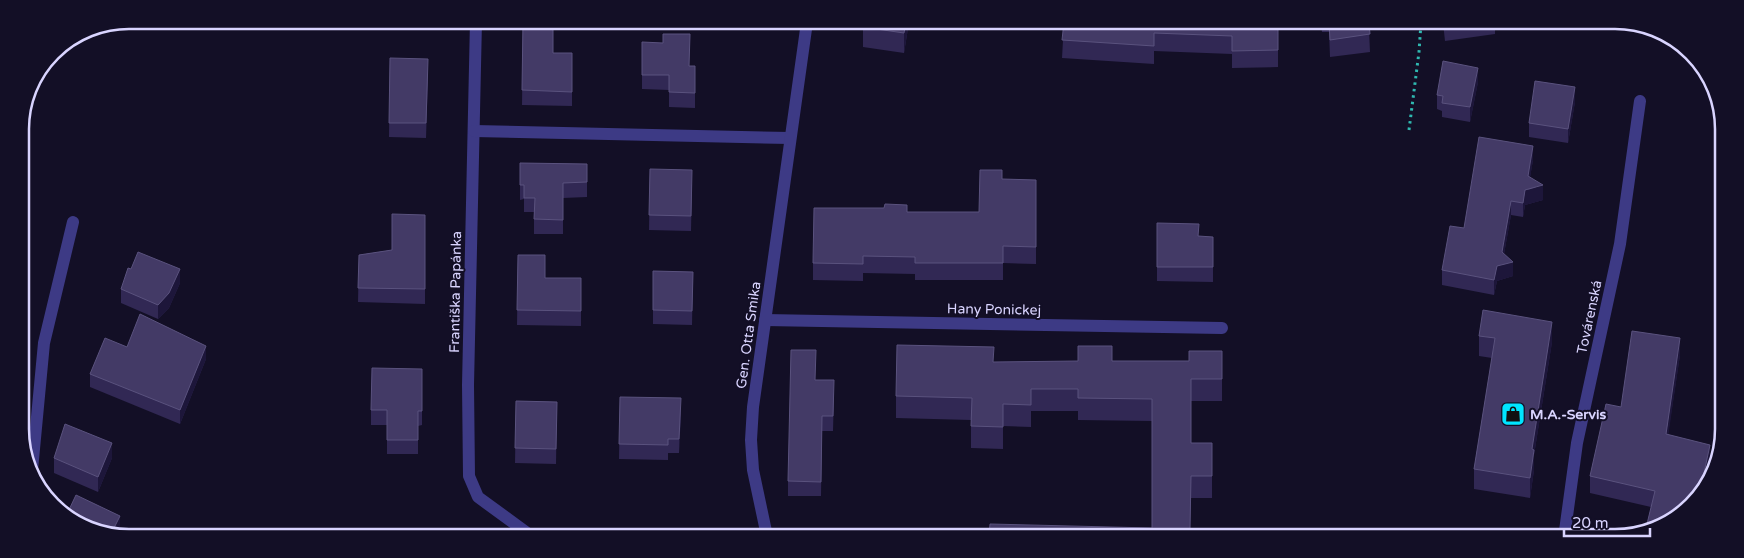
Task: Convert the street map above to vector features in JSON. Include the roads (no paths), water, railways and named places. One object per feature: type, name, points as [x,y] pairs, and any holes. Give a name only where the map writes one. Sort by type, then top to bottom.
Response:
[{"type":"street","name":"Františka Papánka","points":[[476,29],[468,375],[469,476],[472,488],[481,501],[521,529]]},
{"type":"street","name":"Gen. Otta Smika","points":[[766,529],[753,470],[751,440],[753,406],[806,29]]},
{"type":"street","name":"Továrenská","points":[[1565,529],[1577,443],[1620,244],[1640,102]]},
{"type":"street","points":[[474,130],[790,138]]},
{"type":"street","points":[[33,458],[44,343],[73,222]]},
{"type":"street","name":"Hany Ponickej","points":[[766,320],[1222,328]]},
{"type":"place","name":"M.A.-Servis","points":[[1513,414]]}]
